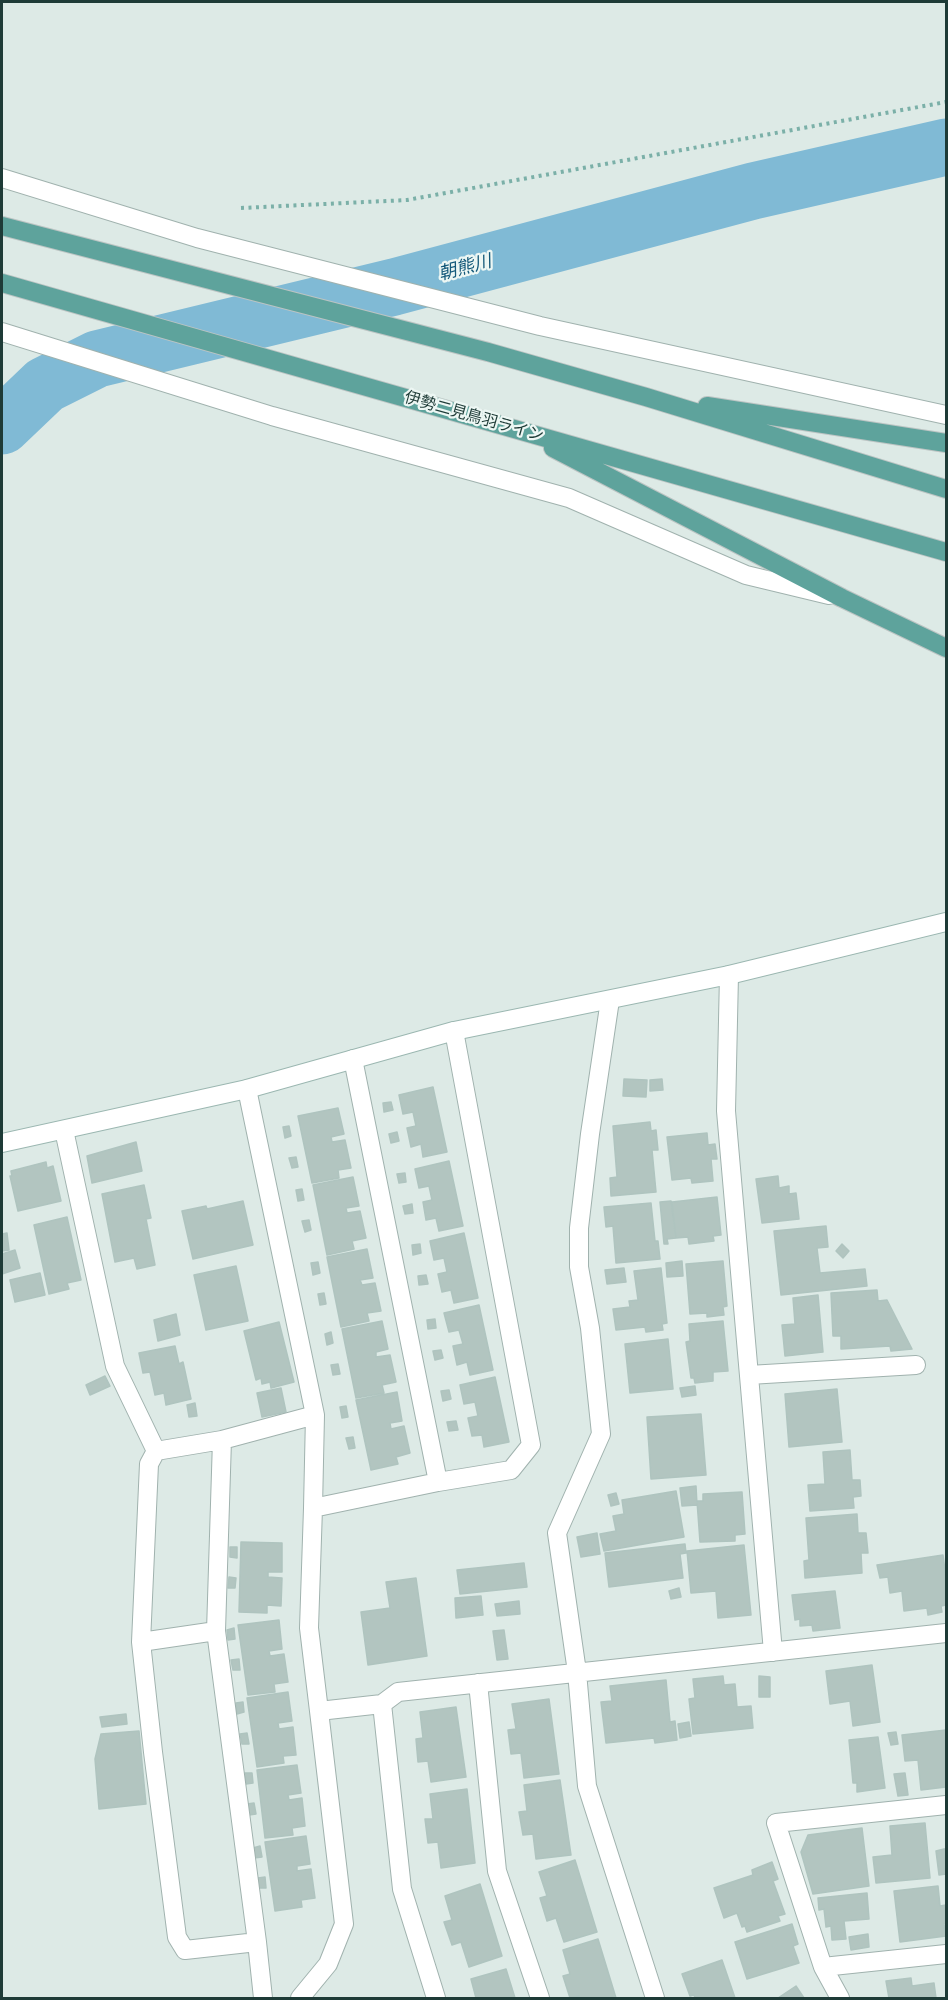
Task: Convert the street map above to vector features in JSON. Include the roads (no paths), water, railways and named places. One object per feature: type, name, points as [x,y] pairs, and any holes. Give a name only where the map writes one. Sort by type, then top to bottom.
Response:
[{"type":"main road","points":[[2,226],[488,352],[646,397],[946,489]]},
{"type":"main road","name":"伊勢二見鳥羽ライン","points":[[2,283],[946,552]]},
{"type":"main road","points":[[646,397],[946,443]]},
{"type":"main road","points":[[517,430],[842,598],[946,648]]},
{"type":"street","points":[[2,178],[197,238],[540,326],[946,415]]},
{"type":"street","points":[[2,332],[272,416],[569,498],[746,575],[842,598]]},
{"type":"street","points":[[2,1143],[247,1089],[454,1031],[729,975],[946,922]]},
{"type":"street","points":[[729,975],[726,1111],[773,1652]]},
{"type":"street","points":[[610,1000],[579,1228],[579,1267],[590,1328],[601,1434],[557,1533],[577,1672],[587,1786],[656,1998]]},
{"type":"street","points":[[313,1508],[438,1482],[511,1470],[531,1445],[454,1031]]},
{"type":"street","points":[[353,1059],[438,1482]]},
{"type":"street","points":[[247,1089],[315,1415],[309,1628],[344,1924],[328,1964],[300,1998]]},
{"type":"street","points":[[64,1130],[115,1366],[156,1451]]},
{"type":"street","points":[[749,1375],[916,1365]]},
{"type":"street","points":[[156,1451],[222,1440],[315,1415]]},
{"type":"street","points":[[222,1440],[216,1631],[263,1998]]},
{"type":"street","points":[[156,1451],[149,1464],[141,1642],[177,1937],[185,1950],[256,1942]]},
{"type":"street","points":[[141,1642],[216,1631]]},
{"type":"street","points":[[319,1711],[382,1704],[398,1692],[946,1633]]},
{"type":"street","points":[[477,1683],[497,1871],[540,1998]]},
{"type":"street","points":[[382,1704],[402,1889],[436,1998]]},
{"type":"street","points":[[840,1998],[823,1966],[777,1823],[946,1804]]},
{"type":"street","points":[[823,1966],[946,1953]]},
{"type":"waterway","name":"朝熊川","points":[[2,426],[45,385],[97,359],[394,287],[753,191],[946,147]]}]
